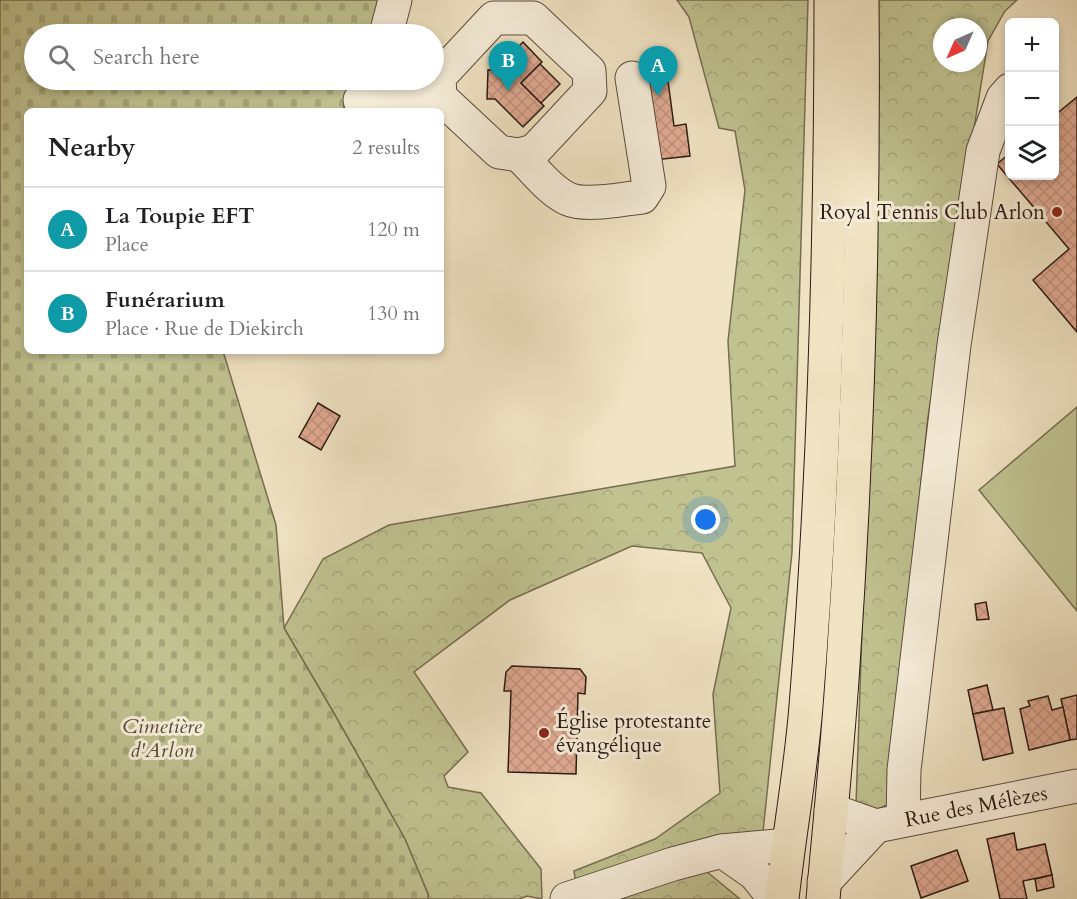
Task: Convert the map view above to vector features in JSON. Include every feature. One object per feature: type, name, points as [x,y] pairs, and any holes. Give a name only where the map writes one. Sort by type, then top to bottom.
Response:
[{"type":"main road","points":[[782,899],[806,709],[817,553],[829,279],[831,0]]},
{"type":"main road","points":[[824,891],[843,666],[855,445],[862,0]]},
{"type":"street","points":[[389,24],[395,0]]},
{"type":"street","points":[[443,90],[499,152],[519,155],[534,151],[590,91],[589,71],[532,18],[494,18],[444,77]]},
{"type":"street","points":[[519,155],[568,199],[590,202],[642,197],[649,186],[632,78]]},
{"type":"street","points":[[362,97],[403,90]]},
{"type":"street","points":[[889,823],[904,770],[954,345],[983,151],[1005,96]]},
{"type":"street","name":"Rue des Mélèzes","points":[[831,810],[889,823],[1077,786]]},
{"type":"street","name":"Rue des Mélèzes","points":[[824,891],[889,823]]},
{"type":"street","points":[[567,899],[673,864],[722,851],[788,845]]},
{"type":"street","points":[[722,851],[755,874],[775,899]]},
{"type":"green space","name":"Cimetière d'Arlon","points":[[0,0],[383,0],[377,24],[24,24],[24,90],[351,90],[343,108],[24,108],[24,354],[224,354],[276,525],[284,628],[405,839],[428,899],[0,899]]},
{"type":"green space","points":[[677,0],[808,0],[792,552],[763,832],[577,889],[574,871],[655,839],[720,793],[713,694],[731,608],[702,553],[632,546],[510,600],[414,672],[468,752],[444,776],[448,787],[481,793],[541,869],[542,899],[527,896],[519,899],[428,899],[405,839],[284,628],[323,559],[389,525],[735,466],[728,341],[745,190],[735,131],[719,128],[689,17]]},
{"type":"green space","points":[[876,0],[1017,0],[1005,11],[988,41],[987,47],[987,18],[933,18],[933,72],[983,72],[928,417],[892,752],[889,804],[872,812],[856,805],[877,194]]},
{"type":"green space","points":[[1077,407],[1077,611],[979,490]]},
{"type":"green space","points":[[706,871],[740,899],[595,899]]},
{"type":"building","points":[[523,42],[542,62],[521,83],[544,106],[523,127],[495,99],[487,99],[488,70],[495,70]]},
{"type":"building","points":[[540,64],[560,84],[541,103],[521,83]]},
{"type":"building","points":[[666,66],[674,126],[686,124],[690,156],[654,160],[643,69]]},
{"type":"building","name":"Royal Tennis Club Arlon","points":[[1077,97],[1077,332],[1033,280],[1069,249],[1011,180],[1059,180],[1059,112]]},
{"type":"building","name":"Royal Tennis Club Arlon","points":[[1005,157],[1005,173],[997,164]]},
{"type":"building","points":[[318,403],[340,416],[321,450],[299,437]]},
{"type":"building","points":[[986,602],[989,619],[977,620],[975,604]]},
{"type":"building","name":"Église protestante évangélique","points":[[512,666],[580,669],[586,677],[585,694],[578,693],[576,774],[508,772],[511,691],[504,691],[506,672]]},
{"type":"building","points":[[987,685],[993,710],[973,714],[968,690]]},
{"type":"building","points":[[1077,695],[1077,739],[1070,740],[1061,699]]},
{"type":"building","points":[[1048,696],[1052,710],[1063,707],[1070,740],[1029,750],[1020,709],[1030,706],[1028,701]]},
{"type":"building","points":[[1004,708],[1013,753],[983,760],[973,714]]},
{"type":"building","points":[[1014,833],[1017,850],[1045,844],[1052,875],[1023,881],[1027,899],[1000,899],[987,839]]},
{"type":"building","points":[[957,850],[968,881],[921,898],[911,866]]},
{"type":"building","points":[[1052,875],[1054,887],[1037,891],[1035,879]]},
{"type":"place","name":"Funérarium","points":[[508,91]]},
{"type":"place","name":"La Toupie EFT","points":[[658,96]]},
{"type":"place","name":"Royal Tennis Club Arlon","points":[[1057,212]]},
{"type":"place","name":"Église protestante évangélique","points":[[544,733]]}]
